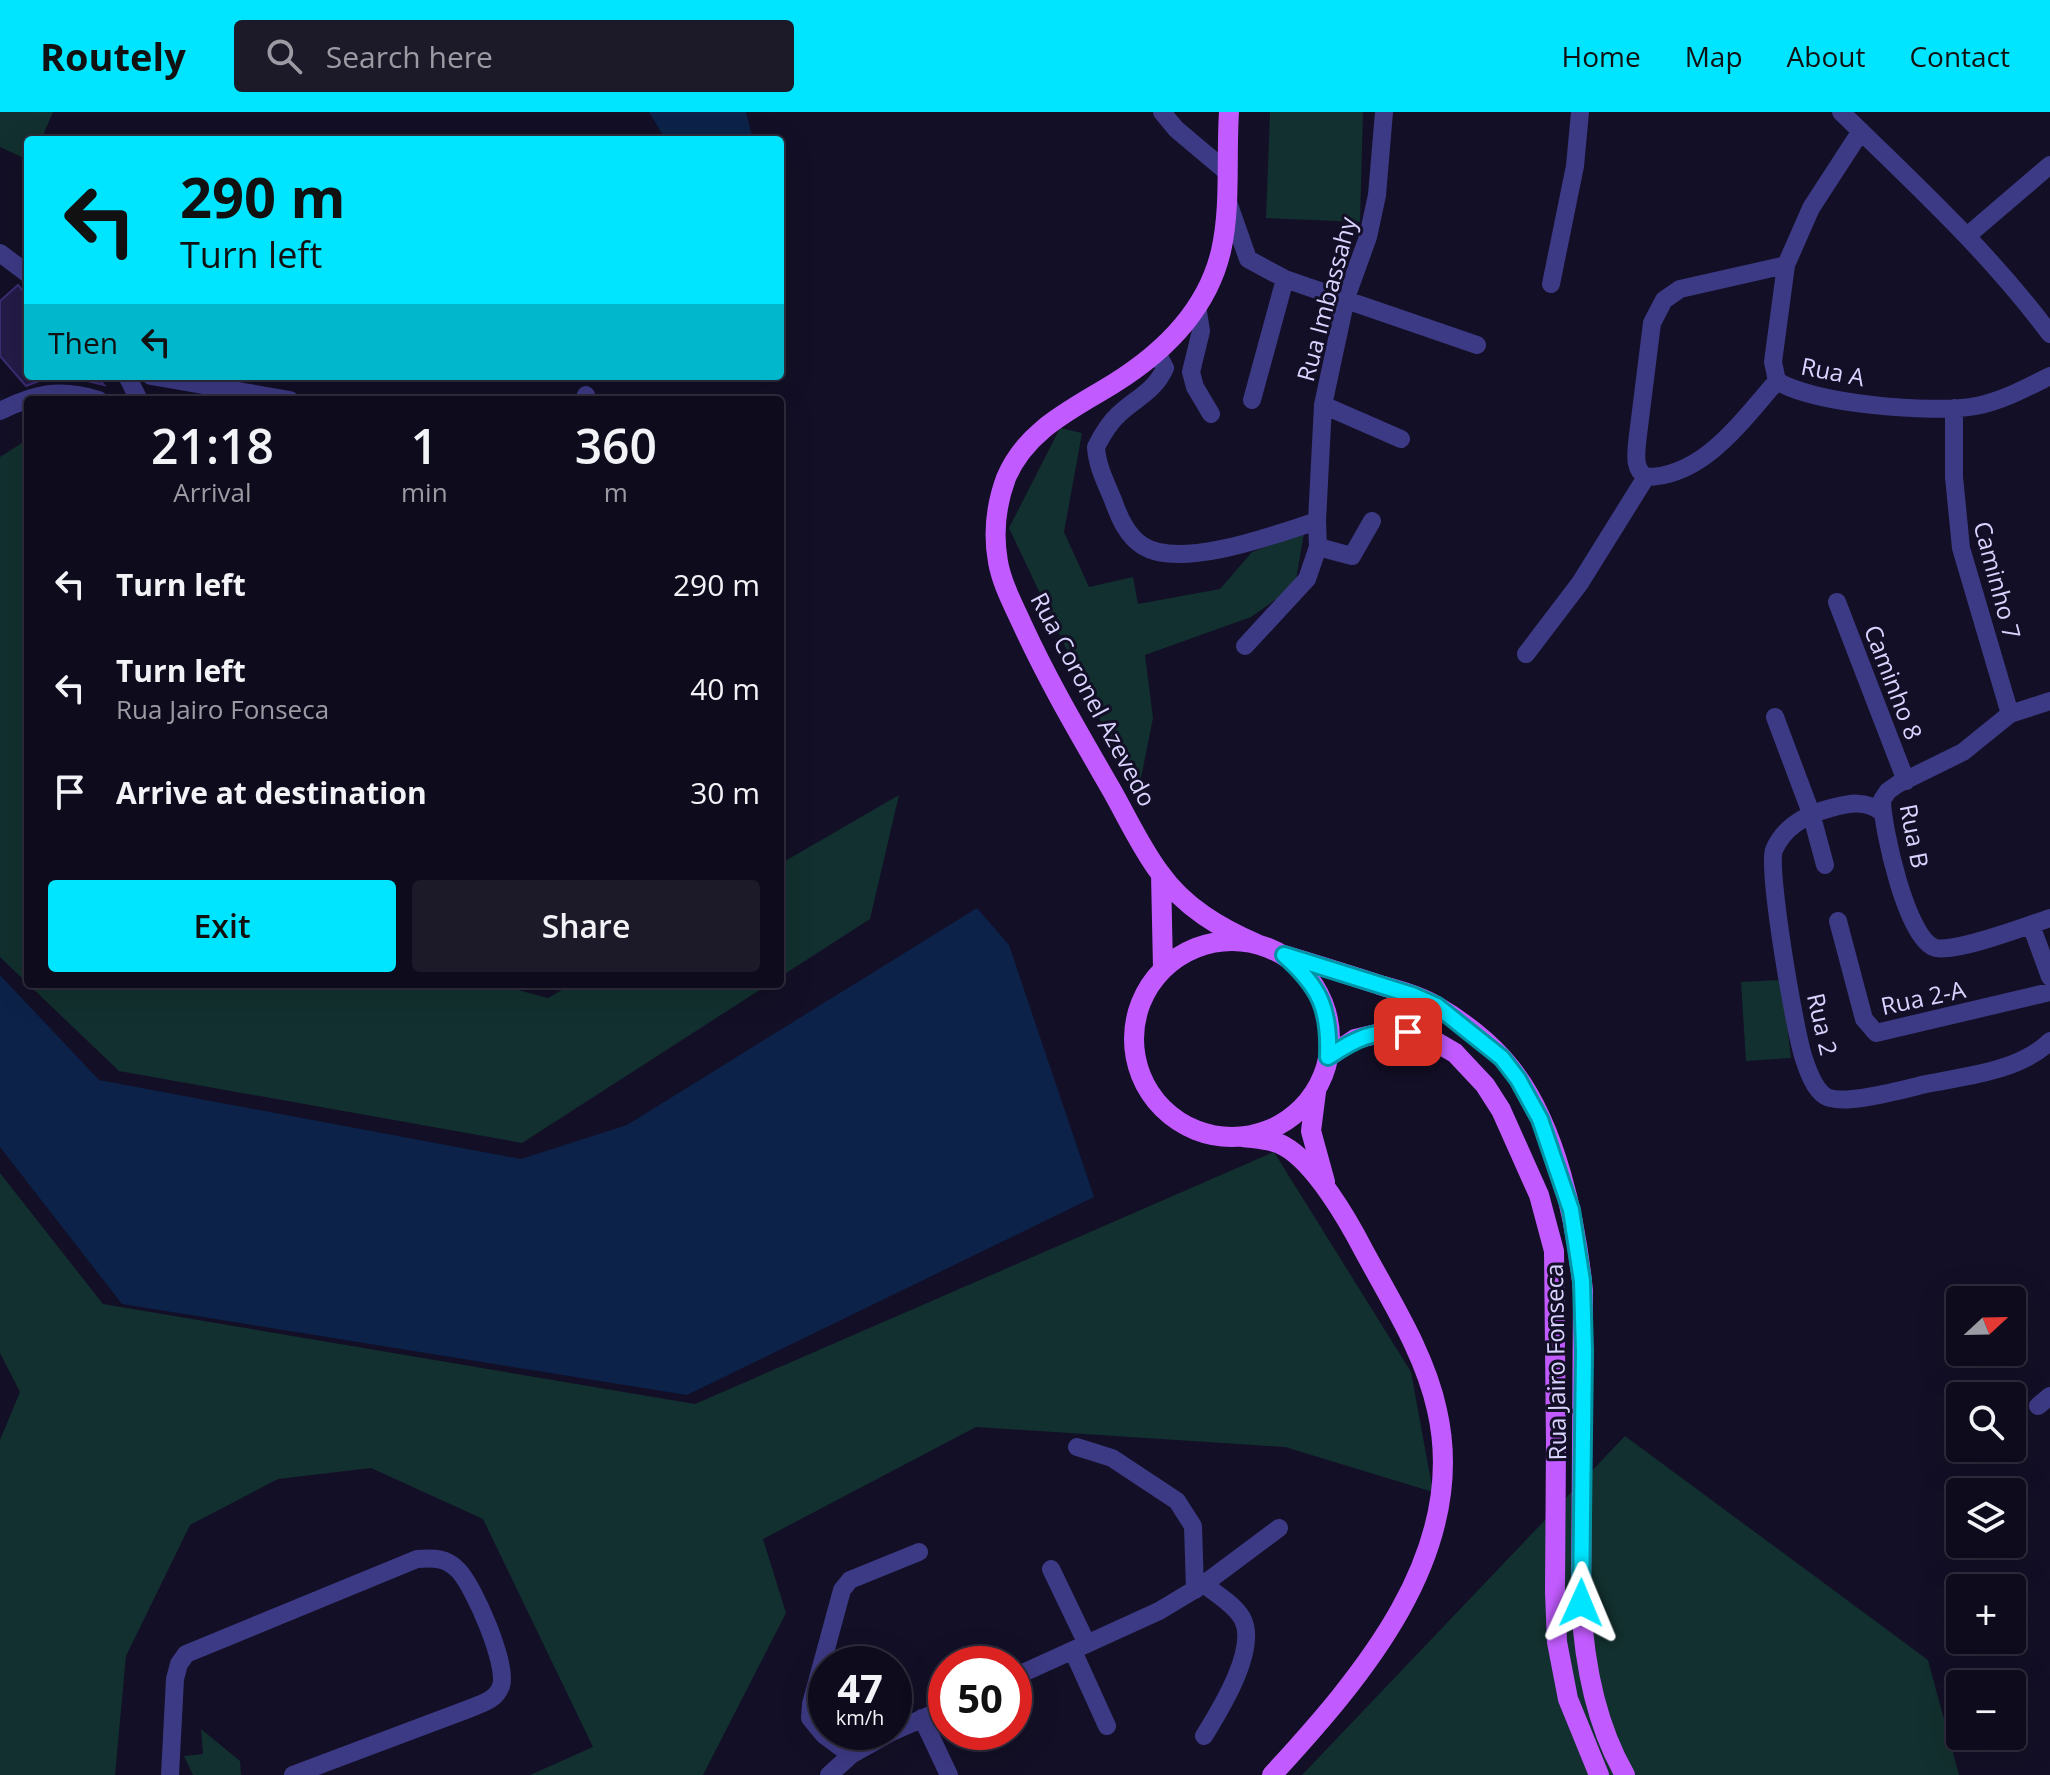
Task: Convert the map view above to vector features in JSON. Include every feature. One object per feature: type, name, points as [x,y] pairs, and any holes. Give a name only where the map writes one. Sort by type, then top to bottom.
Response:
[{"type":"main road","name":"Rua Coronel Azevedo","points":[[1161,874],[1033,648],[998,565],[995,527],[1005,481],[1037,432],[1140,367],[1179,332],[1197,306],[1221,253],[1229,112]]},
{"type":"main road","points":[[1161,874],[1203,916],[1284,955],[1306,975],[1322,1000],[1330,1028],[1328,1057],[1317,1089],[1311,1131],[1327,1189],[1382,1285],[1427,1379],[1440,1423],[1439,1499],[1408,1599],[1381,1644],[1320,1722],[1272,1775]]},
{"type":"main road","points":[[1161,874],[1163,968]]},
{"type":"main road","points":[[1257,944],[1232,940],[1207,943],[1183,953],[1163,968],[1146,989],[1136,1014],[1133,1041],[1138,1068],[1150,1093],[1167,1114],[1190,1128],[1216,1136],[1275,1142],[1287,1148],[1327,1189]]},
{"type":"main road","name":"Rua Jairo Fonseca","points":[[1284,955],[1412,995],[1437,1006],[1502,1058],[1518,1079],[1540,1119],[1571,1210],[1582,1281],[1583,1647],[1597,1706],[1625,1775]]},
{"type":"main road","name":"Rua Jairo Fonseca","points":[[1328,1057],[1355,1039],[1385,1032],[1426,1036],[1455,1053],[1485,1085],[1501,1110],[1539,1195],[1554,1251],[1557,1642],[1568,1699],[1599,1775]]},
{"type":"main road","points":[[1243,1137],[1272,1129],[1298,1113],[1317,1089]]},
{"type":"street","points":[[1162,112],[1176,129],[1227,172]]},
{"type":"street","name":"Rua Imbassahy","points":[[1245,646],[1307,579],[1318,547],[1323,405],[1346,298],[1368,237],[1377,195],[1384,112]]},
{"type":"street","points":[[1551,284],[1575,166],[1580,112]]},
{"type":"street","points":[[1841,112],[1967,236],[2026,301],[2050,334]]},
{"type":"street","name":"Rua A","points":[[1861,131],[1811,208],[1786,265],[1774,341],[1773,362],[1777,381],[1799,392],[1910,409],[1954,408],[1997,400],[2050,376]]},
{"type":"street","points":[[1967,236],[2050,165]]},
{"type":"street","points":[[1226,197],[1248,259],[1285,279],[1477,345]]},
{"type":"street","points":[[0,253],[24,271]]},
{"type":"street","points":[[1777,381],[1734,432],[1713,450],[1665,474],[1646,477],[1639,472],[1637,443],[1652,323],[1664,300],[1680,289],[1786,265]]},
{"type":"street","points":[[1252,400],[1285,279]]},
{"type":"street","points":[[1197,306],[1201,331],[1191,372],[1195,387],[1211,414]]},
{"type":"street","points":[[1157,353],[1165,368],[1160,378],[1150,391],[1118,415],[1096,447],[1099,464],[1118,514],[1134,538],[1144,547],[1154,550],[1170,554],[1189,553],[1231,547],[1317,521]]},
{"type":"street","points":[[166,380],[218,394],[242,396]]},
{"type":"street","points":[[40,396],[61,392],[80,396]]},
{"type":"street","points":[[0,411],[24,402]]},
{"type":"street","points":[[1323,405],[1401,439]]},
{"type":"street","name":"Caminho 7","points":[[1954,408],[1954,492],[1961,548],[2010,714]]},
{"type":"street","points":[[1526,654],[1580,583],[1646,477]]},
{"type":"street","points":[[1318,547],[1352,556],[1372,521]]},
{"type":"street","name":"Caminho 8","points":[[1837,602],[1906,781]]},
{"type":"street","name":"Rua B","points":[[2050,701],[2010,714],[1978,743],[1888,791],[1882,800],[1888,846],[1916,926],[1927,943],[1938,948],[1956,946],[2050,918]]},
{"type":"street","points":[[1775,717],[1811,813],[1825,865]]},
{"type":"street","name":"Rua 2","points":[[1882,812],[1871,804],[1861,802],[1811,813],[1792,827],[1779,842],[1772,858],[1799,1042],[1808,1070],[1820,1092],[1832,1099],[1856,1098],[1965,1076],[2026,1057],[2050,1041]]},
{"type":"street","name":"Rua 2-A","points":[[1838,921],[1864,1019],[1876,1033],[2050,992]]},
{"type":"street","points":[[2031,925],[2050,977]]},
{"type":"street","points":[[1077,1447],[1112,1458],[1177,1501],[1193,1526],[1199,1587]]},
{"type":"street","points":[[1032,1669],[1145,1618],[1199,1587],[1279,1528]]},
{"type":"street","points":[[851,1755],[824,1735],[810,1718],[811,1704],[842,1590],[850,1580],[919,1552]]},
{"type":"street","points":[[170,1775],[175,1679],[186,1654],[417,1559],[437,1557],[459,1570],[483,1617],[501,1666],[501,1683],[496,1695],[471,1708],[293,1775]]},
{"type":"street","points":[[1051,1569],[1107,1726]]},
{"type":"street","points":[[1199,1587],[1241,1615],[1246,1637],[1230,1691],[1204,1736]]},
{"type":"street","points":[[912,1723],[928,1716]]},
{"type":"street","points":[[922,1718],[949,1775]]},
{"type":"street","points":[[830,1775],[860,1750]]},
{"type":"green space","points":[[0,112],[53,112],[43,136],[24,136],[24,158],[0,147]]},
{"type":"green space","points":[[1270,112],[1363,112],[1360,222],[1266,218]]},
{"type":"green space","points":[[1060,428],[1082,433],[1064,532],[1089,587],[1133,577],[1138,604],[1220,589],[1252,552],[1304,533],[1295,586],[1251,617],[1145,655],[1153,718],[1137,798],[1009,528]]},
{"type":"green space","points":[[24,442],[24,980],[0,957],[0,457]]},
{"type":"green space","points":[[899,795],[870,919],[784,974],[784,862]]},
{"type":"green space","points":[[1782,980],[1791,1058],[1746,1061],[1741,982]]},
{"type":"green space","points":[[32,988],[511,988],[548,998],[565,988],[763,988],[522,1143],[119,1071]]},
{"type":"green space","points":[[1274,1152],[1411,1372],[1433,1492],[1285,1447],[976,1427],[763,1539],[786,1613],[703,1775],[530,1775],[593,1747],[483,1519],[371,1468],[278,1479],[190,1525],[126,1656],[115,1775],[0,1775],[0,1440],[20,1392],[0,1353],[0,1173],[103,1304],[695,1404]]},
{"type":"green space","points":[[1625,1436],[1928,1660],[1946,1727],[1946,1750],[1952,1750],[1959,1775],[1302,1775]]},
{"type":"green space","points":[[201,1729],[240,1761],[241,1775],[193,1775],[184,1756],[203,1754]]},
{"type":"water","points":[[649,112],[746,112],[752,136],[664,136]]},
{"type":"water","points":[[977,908],[1009,945],[1094,1197],[687,1395],[122,1304],[0,1147],[0,975],[99,1080],[521,1159],[627,1125]]},
{"type":"building","points":[[18,285],[24,292],[24,380],[42,380],[26,386],[0,356],[0,301]]},
{"type":"building","points":[[83,380],[100,380],[104,385]]},
{"type":"route","points":[[1408,1032],[1385,1032],[1355,1039],[1328,1057],[1330,1028],[1322,1000],[1306,975],[1284,955],[1412,995],[1437,1006],[1502,1058],[1512,1069],[1540,1119],[1571,1210],[1582,1281],[1584,1456],[1581,1603]]}]
